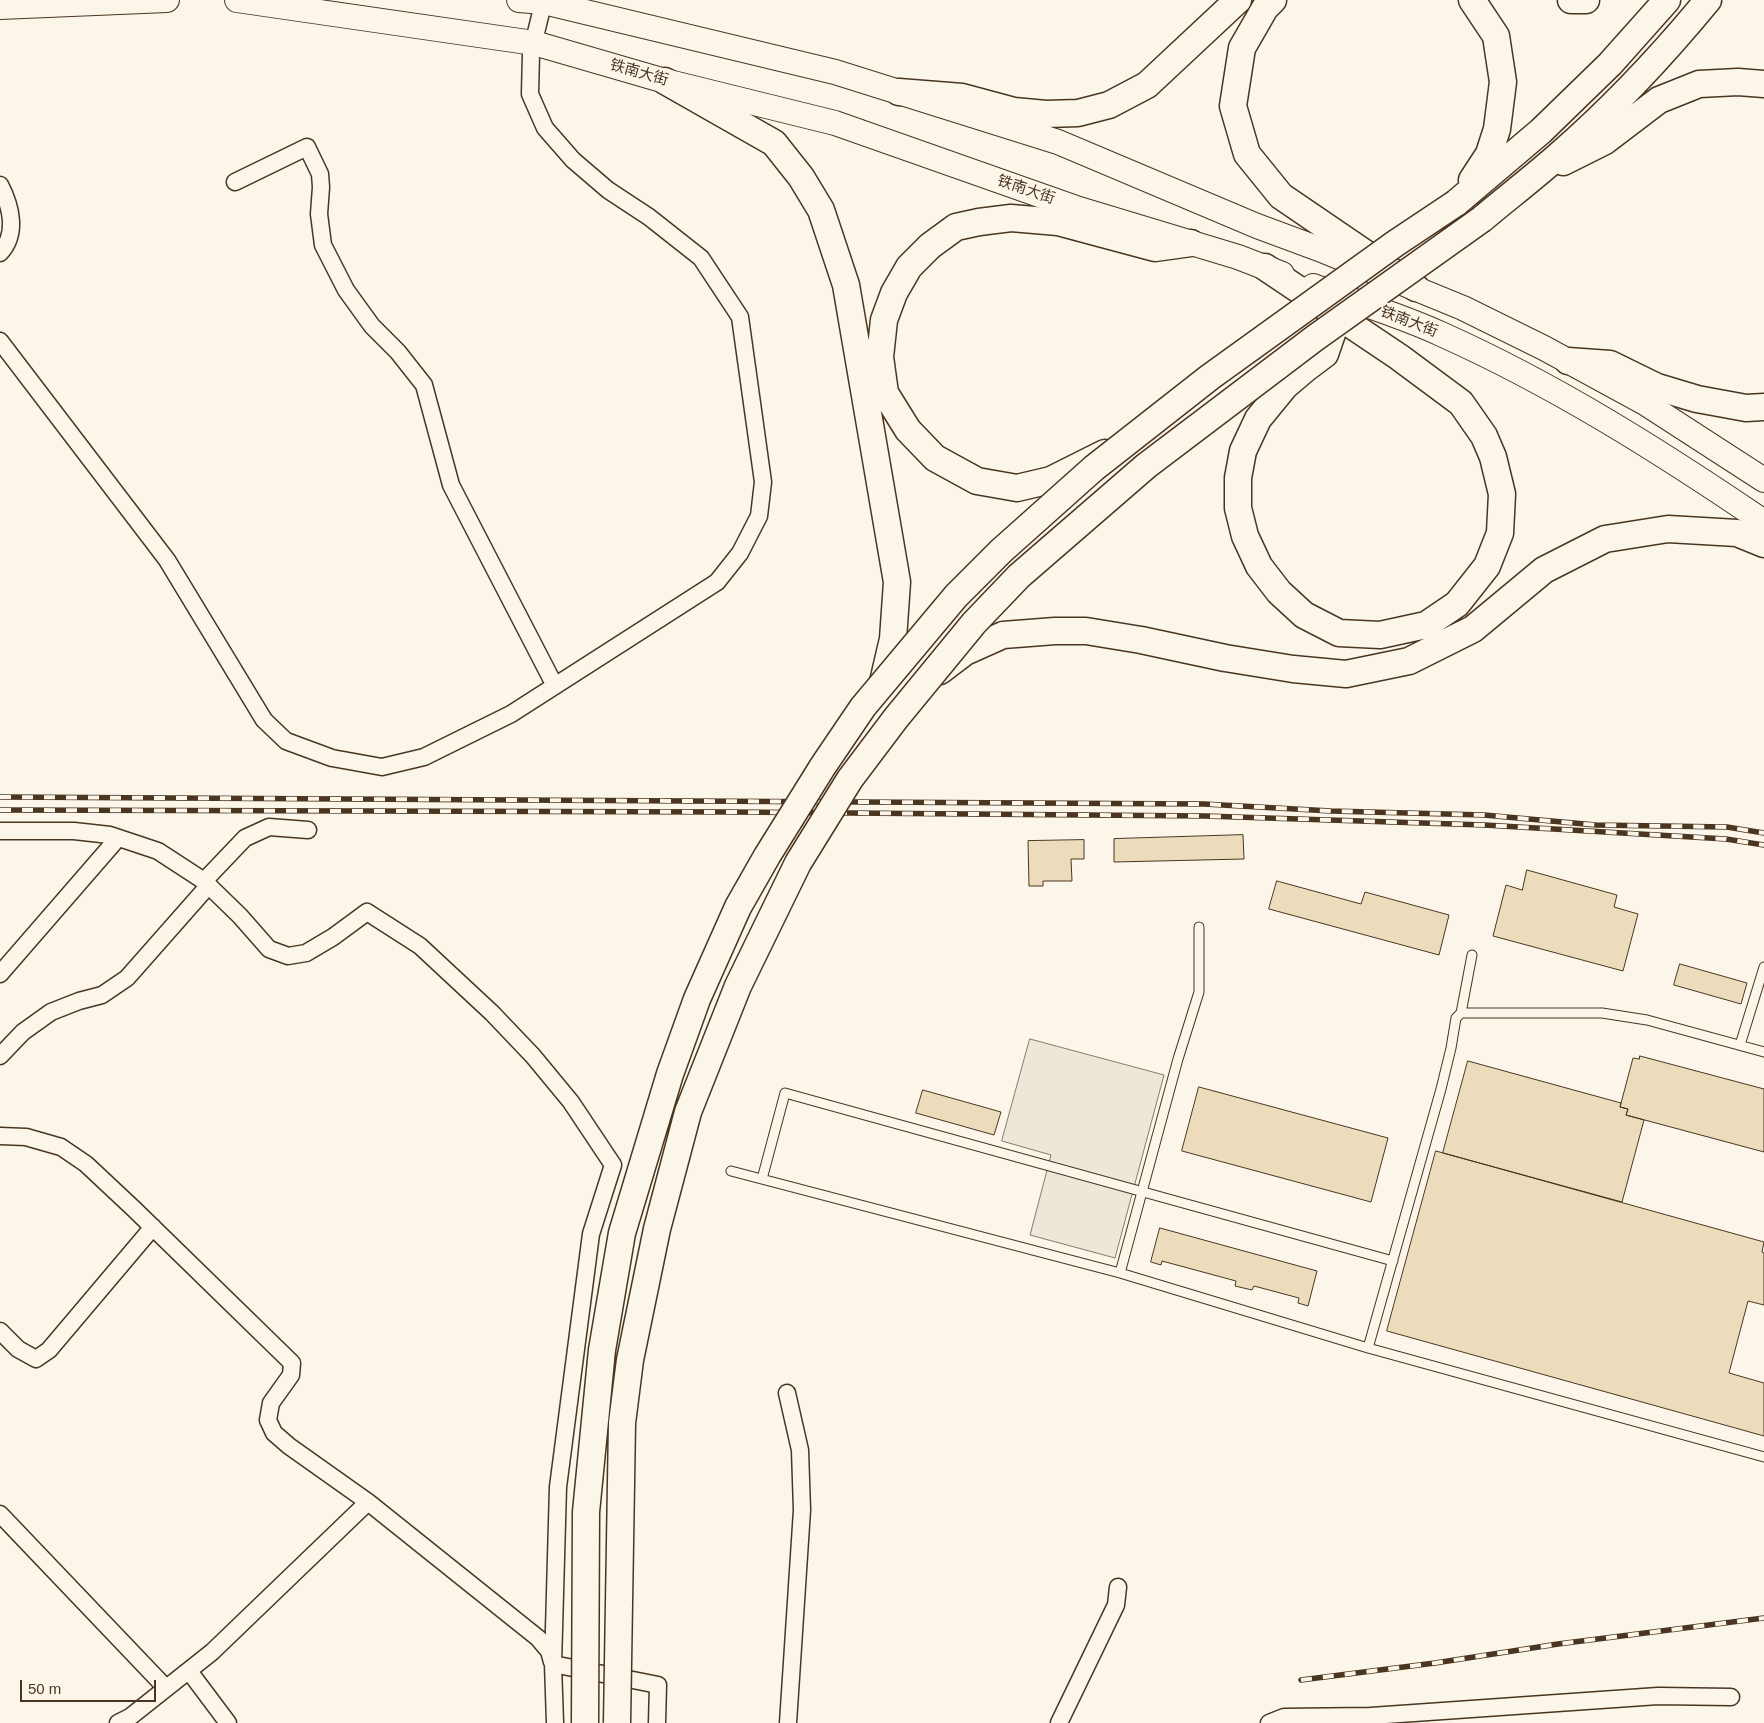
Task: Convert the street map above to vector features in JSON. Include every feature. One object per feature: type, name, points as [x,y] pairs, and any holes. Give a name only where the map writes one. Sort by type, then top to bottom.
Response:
[{"type":"main road","points":[[0,7],[167,0]]},
{"type":"main road","name":"铁南大街","points":[[237,0],[534,43],[665,81],[836,123],[1079,209],[1238,257],[1439,333],[1515,370],[1619,427],[1764,522]]},
{"type":"main road","points":[[519,0],[544,1],[834,72],[1058,142],[1257,226],[1319,249],[1463,308],[1568,360],[1645,403],[1764,480]]},
{"type":"main road","points":[[899,92],[962,96],[1014,111],[1046,114],[1078,113],[1108,105],[1147,85],[1238,0]]},
{"type":"main road","points":[[1273,0],[1265,8],[1242,48],[1232,106],[1247,154],[1281,196],[1416,288]]},
{"type":"main road","points":[[1456,203],[1489,154],[1497,129],[1503,82],[1496,36],[1472,0]]},
{"type":"main road","points":[[1571,0],[1586,0]]},
{"type":"main road","points":[[585,1723],[586,1512],[602,1350],[622,1232],[670,1074],[697,999],[738,907],[823,766],[863,707],[883,682],[956,596],[1002,551],[1094,468],[1210,376],[1396,243],[1456,203],[1542,130],[1610,64],[1668,0]]},
{"type":"main road","points":[[617,1723],[622,1422],[630,1360],[657,1229],[686,1120],[738,986],[798,863],[850,779],[896,718],[974,623],[1019,576],[1138,472],[1335,325],[1482,219],[1559,155],[1630,88],[1676,39],[1708,0]]},
{"type":"main road","points":[[665,81],[774,143],[801,177],[821,210],[846,285],[897,582],[893,639],[883,682]]},
{"type":"main road","points":[[1531,178],[1605,141],[1659,100],[1699,84],[1738,82],[1764,84]]},
{"type":"main road","points":[[1126,443],[1051,480],[1018,488],[977,481],[935,458],[908,430],[885,393],[880,357],[884,320],[894,293],[909,267],[930,246],[956,227],[1011,218],[1058,222],[1154,248],[1191,243]]},
{"type":"main road","points":[[1265,268],[1399,357],[1461,403],[1484,436],[1493,457],[1502,494],[1500,533],[1487,566],[1457,604],[1426,625],[1380,635],[1339,633],[1304,615],[1279,592],[1259,566],[1245,536],[1238,508],[1238,478],[1243,451],[1258,419],[1285,386],[1325,354],[1335,325]]},
{"type":"main road","points":[[1568,360],[1610,364],[1658,387],[1697,399],[1746,408],[1764,407]]},
{"type":"main road","points":[[924,684],[966,652],[1004,635],[1055,631],[1086,631],[1141,640],[1225,658],[1293,669],[1346,674],[1409,661],[1473,630],[1544,570],[1605,539],[1668,529],[1737,533],[1764,544]]},
{"type":"street","points":[[0,341],[167,560],[264,720],[286,741],[332,758],[382,767],[424,757],[510,714],[555,686],[717,582],[740,554],[758,516],[763,482],[740,317],[702,258],[649,217],[608,190],[574,160],[545,128],[530,94],[532,53],[544,1]]},
{"type":"street","points":[[235,182],[307,147],[320,174],[322,187],[320,214],[323,245],[346,290],[372,326],[398,352],[424,385],[451,485],[555,686]]},
{"type":"street","points":[[0,185],[7,198],[12,225],[5,248],[0,253]]},
{"type":"street","points":[[0,1056],[22,1032],[51,1012],[79,1000],[102,995],[127,978],[245,838],[269,827],[308,830]]},
{"type":"street","points":[[0,844],[6,831],[74,831],[118,838],[158,851],[207,883],[269,949],[288,956],[306,953],[334,936],[367,912],[420,946],[492,1013],[533,1056],[571,1102],[613,1165],[591,1234],[558,1487],[553,1664],[555,1723]]},
{"type":"street","points":[[0,974],[118,838]]},
{"type":"street","points":[[0,1136],[26,1137],[61,1147],[86,1164],[153,1227],[292,1363],[290,1375],[272,1403],[268,1420],[274,1433],[289,1446],[368,1502],[538,1638],[550,1651],[553,1664]]},
{"type":"street","points":[[0,1330],[18,1349],[36,1359],[49,1350],[153,1227]]},
{"type":"street","points":[[787,1393],[800,1450],[802,1510],[788,1723]]},
{"type":"street","points":[[118,1723],[130,1717],[212,1652],[368,1502]]},
{"type":"street","points":[[0,1514],[166,1688]]},
{"type":"street","points":[[1059,1723],[1116,1605],[1118,1587]]},
{"type":"street","points":[[553,1664],[658,1684],[657,1723]]},
{"type":"street","points":[[189,1671],[228,1723]]},
{"type":"street","points":[[1269,1723],[1284,1717],[1368,1719],[1658,1696],[1731,1697]]},
{"type":"lane","points":[[1120,1272],[1178,1059],[1199,992],[1199,927]]},
{"type":"lane","points":[[1368,1348],[1441,1089],[1456,1018],[1461,1013],[1472,955]]},
{"type":"lane","points":[[1740,1045],[1764,966]]},
{"type":"lane","points":[[1461,1013],[1602,1013],[1647,1020],[1764,1052]]},
{"type":"lane","points":[[762,1179],[786,1094],[1393,1261]]},
{"type":"lane","points":[[731,1171],[1120,1272],[1368,1348],[1764,1458]]},
{"type":"shaded area","points":[[1030,1039],[1164,1075],[1115,1258],[1030,1235],[1051,1155],[1002,1141]]},
{"type":"building","points":[[1243,835],[1244,859],[1114,862],[1114,839]]},
{"type":"building","points":[[1084,840],[1084,859],[1071,859],[1072,881],[1043,881],[1043,886],[1029,886],[1028,841]]},
{"type":"building","points":[[1527,870],[1617,895],[1614,907],[1638,914],[1623,971],[1493,936],[1506,885],[1522,890]]},
{"type":"building","points":[[1277,881],[1361,904],[1365,892],[1449,915],[1439,955],[1269,909]]},
{"type":"building","points":[[1680,964],[1747,983],[1741,1004],[1674,985]]},
{"type":"building","points":[[1640,1056],[1764,1089],[1764,1152],[1626,1115],[1628,1109],[1620,1107],[1633,1058],[1639,1059]]},
{"type":"building","points":[[1468,1061],[1621,1103],[1620,1107],[1628,1109],[1626,1115],[1644,1120],[1622,1202],[1443,1153]]},
{"type":"building","points":[[1199,1087],[1388,1138],[1371,1202],[1182,1151]]},
{"type":"building","points":[[923,1090],[1001,1112],[994,1135],[916,1113]]},
{"type":"building","points":[[1436,1151],[1764,1242],[1762,1252],[1764,1253],[1764,1305],[1748,1301],[1729,1373],[1764,1383],[1764,1436],[1387,1331]]},
{"type":"building","points":[[1160,1228],[1317,1271],[1308,1306],[1298,1303],[1299,1298],[1254,1286],[1252,1290],[1235,1286],[1236,1281],[1162,1261],[1161,1265],[1151,1262]]},
{"type":"railway","points":[[0,797],[1204,804],[1331,811],[1484,815],[1596,825],[1727,827],[1764,833]]},
{"type":"railway","points":[[0,810],[731,812],[1205,816],[1484,825],[1726,839],[1764,845]]},
{"type":"railway","points":[[1301,1680],[1435,1663],[1558,1644],[1764,1618]]}]
